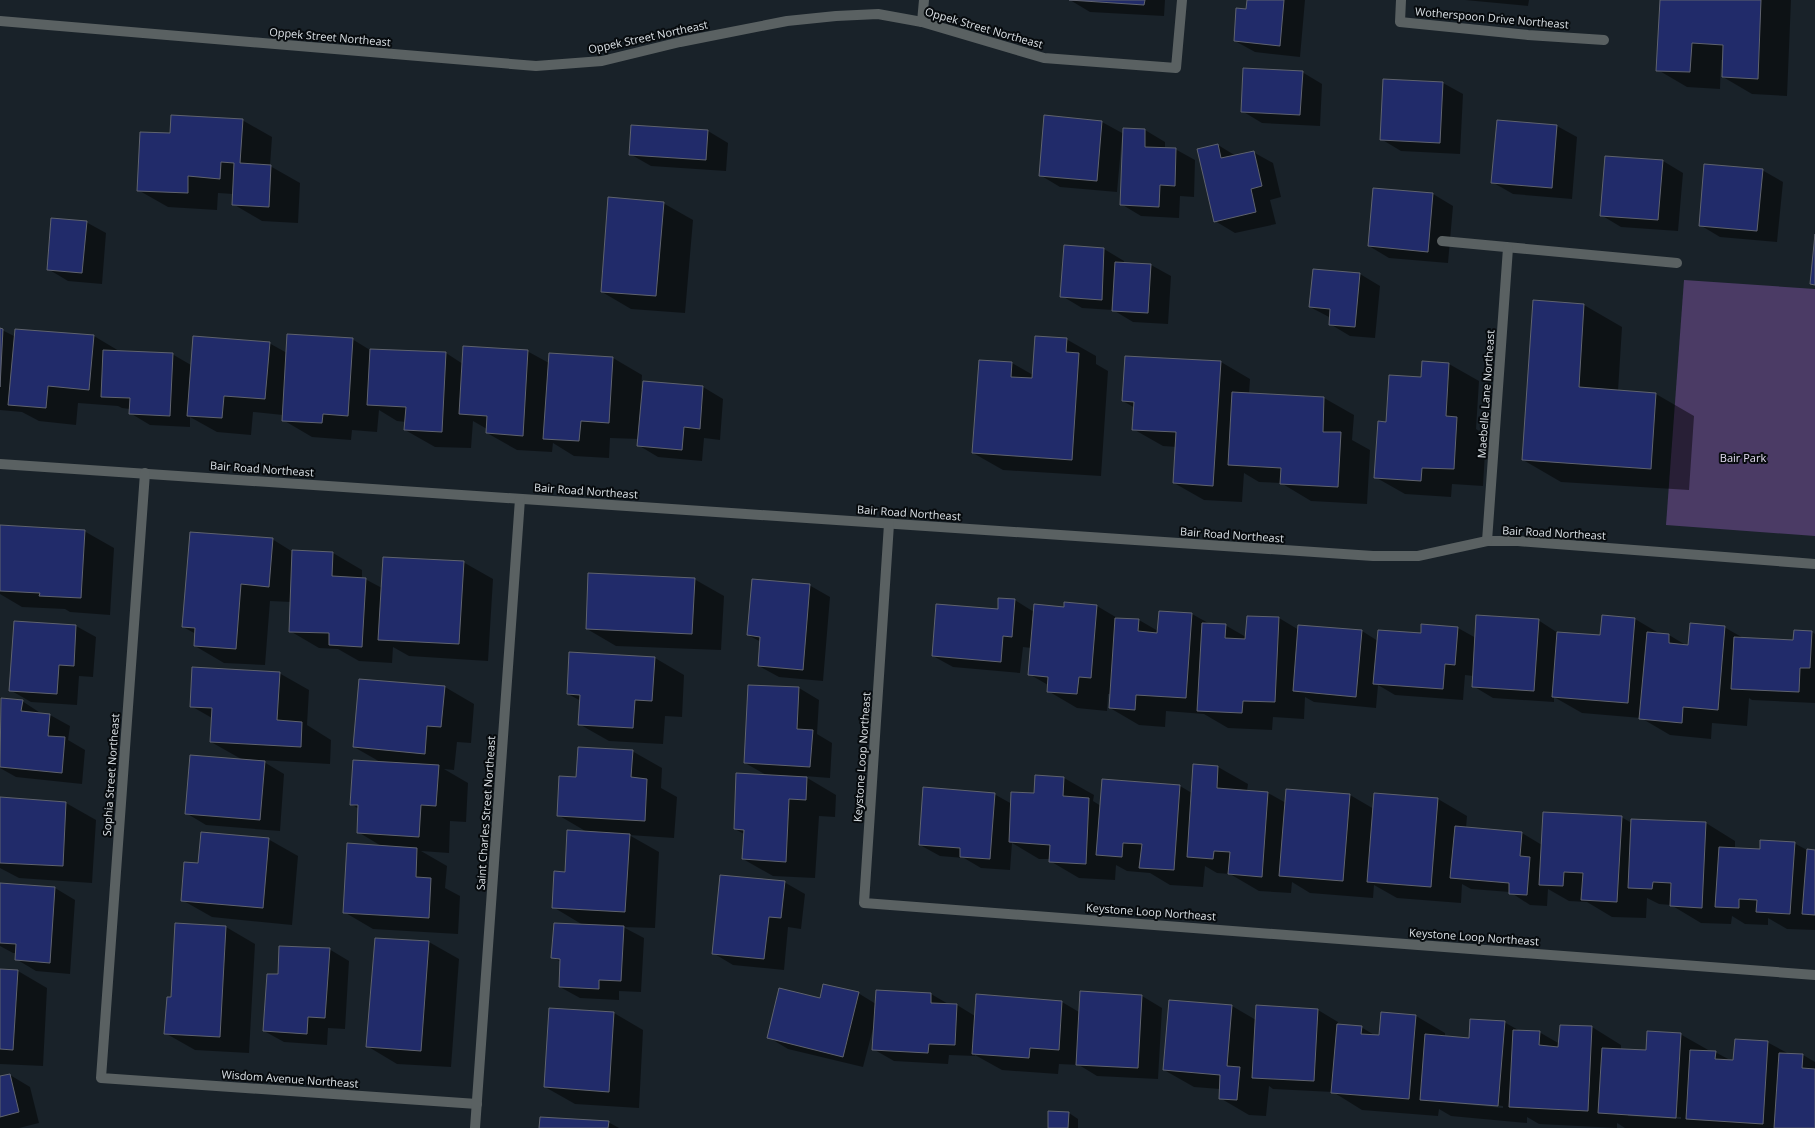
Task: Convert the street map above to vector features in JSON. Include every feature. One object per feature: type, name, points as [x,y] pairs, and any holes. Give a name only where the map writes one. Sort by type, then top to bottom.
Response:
[{"type":"street","points":[[922,22],[924,0]]},
{"type":"street","name":"Oppek Street Northeast","points":[[0,21],[536,66],[602,61],[680,42],[794,20],[878,14],[922,22],[1044,58],[1176,68],[1182,0]]},
{"type":"street","name":"Wotherspoon Drive Northeast","points":[[1401,0],[1400,22],[1528,35],[1604,40]]},
{"type":"street","points":[[1442,242],[1677,263]]},
{"type":"street","name":"Maebelle Lane Northeast","points":[[1487,541],[1508,248]]},
{"type":"street","name":"Bair Road Northeast","points":[[0,464],[1373,556],[1418,556],[1487,541],[1518,541],[1815,564]]},
{"type":"street","name":"Sophia Street Northeast","points":[[101,1078],[146,473]]},
{"type":"street","name":"Saint Charles Street Northeast","points":[[475,1128],[520,499]]},
{"type":"street","name":"Keystone Loop Northeast","points":[[889,524],[864,903],[1815,974]]},
{"type":"street","name":"Wisdom Avenue Northeast","points":[[101,1078],[477,1104]]},
{"type":"green space","name":"Bair Park","points":[[1684,280],[1815,289],[1815,536],[1666,525]]},
{"type":"building","points":[[1069,0],[1145,0],[1144,5]]},
{"type":"building","points":[[1247,0],[1284,0],[1280,46],[1234,41],[1236,8],[1246,9]]},
{"type":"building","points":[[1660,0],[1761,0],[1758,79],[1722,77],[1723,45],[1692,43],[1690,72],[1656,71]]},
{"type":"building","points":[[1243,68],[1303,71],[1300,115],[1241,112]]},
{"type":"building","points":[[1383,79],[1443,82],[1440,143],[1380,140]]},
{"type":"building","points":[[171,115],[243,119],[240,163],[271,165],[269,207],[232,205],[234,163],[221,162],[220,179],[188,176],[188,193],[137,191],[140,132],[170,133]]},
{"type":"building","points":[[1044,115],[1102,121],[1097,181],[1039,176]]},
{"type":"building","points":[[1497,120],[1557,125],[1552,188],[1491,183]]},
{"type":"building","points":[[631,125],[708,130],[706,160],[629,155]]},
{"type":"building","points":[[1123,128],[1145,129],[1145,147],[1176,148],[1175,186],[1160,185],[1159,207],[1120,205]]},
{"type":"building","points":[[1218,144],[1221,158],[1254,151],[1262,186],[1251,189],[1256,212],[1214,222],[1197,149]]},
{"type":"building","points":[[1605,156],[1663,160],[1658,220],[1600,216]]},
{"type":"building","points":[[1704,164],[1763,169],[1757,231],[1699,226]]},
{"type":"building","points":[[1373,188],[1433,193],[1428,252],[1368,246]]},
{"type":"building","points":[[608,197],[664,202],[656,296],[601,292]]},
{"type":"building","points":[[51,218],[87,221],[82,273],[47,270]]},
{"type":"building","points":[[1815,234],[1815,285],[1810,284]]},
{"type":"building","points":[[1064,245],[1104,248],[1102,300],[1060,297]]},
{"type":"building","points":[[1115,262],[1151,264],[1148,313],[1112,311]]},
{"type":"building","points":[[1313,269],[1360,273],[1355,327],[1329,325],[1330,309],[1309,307]]},
{"type":"building","points":[[1533,300],[1584,304],[1579,387],[1656,393],[1651,469],[1522,460]]},
{"type":"building","points":[[0,328],[3,329],[0,387]]},
{"type":"building","points":[[15,329],[94,335],[89,390],[48,386],[46,408],[8,405]]},
{"type":"building","points":[[287,334],[353,338],[348,416],[323,414],[322,423],[282,421]]},
{"type":"building","points":[[193,336],[270,342],[265,399],[224,396],[222,418],[187,416]]},
{"type":"building","points":[[1035,336],[1067,338],[1066,352],[1079,353],[1072,460],[972,453],[979,360],[1012,362],[1011,377],[1032,378]]},
{"type":"building","points":[[463,346],[528,350],[523,436],[486,433],[487,416],[459,414]]},
{"type":"building","points":[[370,349],[446,352],[442,432],[404,430],[406,407],[367,405]]},
{"type":"building","points":[[103,350],[173,353],[170,416],[129,414],[130,398],[101,397]]},
{"type":"building","points":[[549,353],[613,357],[609,423],[581,421],[579,441],[543,439]]},
{"type":"building","points":[[1125,356],[1221,361],[1213,486],[1173,483],[1176,432],[1132,430],[1134,402],[1122,401]]},
{"type":"building","points":[[1422,361],[1449,363],[1446,416],[1457,417],[1454,469],[1422,468],[1421,481],[1374,478],[1378,421],[1386,422],[1389,375],[1421,377]]},
{"type":"building","points":[[643,381],[703,386],[700,429],[684,427],[682,450],[637,446]]},
{"type":"building","points":[[1232,392],[1324,397],[1323,432],[1341,432],[1338,487],[1280,484],[1281,468],[1228,465]]},
{"type":"building","points":[[0,525],[85,530],[81,598],[39,596],[40,593],[0,591]]},
{"type":"building","points":[[190,532],[273,538],[269,587],[241,584],[236,649],[194,646],[195,628],[182,627]]},
{"type":"building","points":[[292,550],[333,552],[332,576],[366,578],[362,647],[329,645],[329,633],[289,632]]},
{"type":"building","points":[[383,557],[464,561],[459,644],[378,640]]},
{"type":"building","points":[[588,573],[695,578],[692,634],[586,629]]},
{"type":"building","points":[[752,579],[810,584],[803,670],[758,666],[760,637],[747,635]]},
{"type":"building","points":[[998,598],[1015,599],[1012,637],[1003,636],[1001,662],[932,656],[936,604],[998,609]]},
{"type":"building","points":[[1064,602],[1097,605],[1091,678],[1079,677],[1077,694],[1047,692],[1048,677],[1028,675],[1034,604],[1064,607]]},
{"type":"building","points":[[1159,611],[1192,613],[1186,698],[1136,695],[1135,710],[1109,708],[1115,618],[1139,619],[1138,631],[1157,633]]},
{"type":"building","points":[[1476,615],[1539,619],[1534,691],[1472,687]]},
{"type":"building","points":[[1602,615],[1635,618],[1628,703],[1552,697],[1557,632],[1600,635]]},
{"type":"building","points":[[1247,616],[1279,617],[1275,702],[1243,701],[1242,713],[1197,711],[1202,623],[1226,624],[1225,638],[1245,639]]},
{"type":"building","points":[[14,621],[76,625],[74,666],[59,665],[57,694],[9,691]]},
{"type":"building","points":[[1690,623],[1725,626],[1718,710],[1683,707],[1682,723],[1639,719],[1647,632],[1669,634],[1669,643],[1688,645]]},
{"type":"building","points":[[1421,624],[1458,627],[1455,665],[1445,664],[1443,689],[1373,684],[1378,630],[1421,633]]},
{"type":"building","points":[[1298,625],[1362,630],[1356,697],[1293,691]]},
{"type":"building","points":[[1794,630],[1812,631],[1810,668],[1800,668],[1799,692],[1731,689],[1734,637],[1793,640]]},
{"type":"building","points":[[569,652],[655,657],[652,701],[635,700],[633,728],[578,725],[580,695],[567,694]]},
{"type":"building","points":[[192,667],[280,672],[277,720],[302,722],[301,747],[210,742],[212,708],[190,707]]},
{"type":"building","points":[[359,679],[445,686],[441,727],[427,726],[425,754],[353,747]]},
{"type":"building","points":[[748,685],[799,687],[797,729],[813,730],[810,767],[744,763]]},
{"type":"building","points":[[1,698],[23,700],[21,711],[50,714],[48,736],[65,737],[62,773],[0,767]]},
{"type":"building","points":[[578,747],[633,750],[631,777],[647,779],[645,821],[557,816],[559,776],[576,777]]},
{"type":"building","points":[[190,755],[265,761],[260,820],[185,814]]},
{"type":"building","points":[[353,760],[439,765],[436,806],[421,805],[419,837],[357,833],[358,805],[350,805]]},
{"type":"building","points":[[1193,764],[1218,766],[1217,788],[1268,792],[1262,877],[1228,874],[1230,852],[1214,851],[1213,859],[1187,857]]},
{"type":"building","points":[[736,773],[807,777],[806,800],[789,799],[786,862],[742,859],[744,830],[734,829]]},
{"type":"building","points":[[1035,775],[1064,777],[1063,796],[1089,798],[1086,864],[1049,862],[1050,845],[1009,842],[1011,792],[1034,793]]},
{"type":"building","points":[[1102,779],[1180,785],[1174,870],[1139,868],[1142,844],[1123,843],[1122,857],[1096,855]]},
{"type":"building","points":[[923,787],[995,793],[990,859],[960,857],[960,848],[919,845]]},
{"type":"building","points":[[1286,789],[1350,794],[1343,881],[1279,876]]},
{"type":"building","points":[[1374,793],[1438,798],[1431,887],[1367,882]]},
{"type":"building","points":[[0,797],[66,802],[63,866],[0,863]]},
{"type":"building","points":[[1543,812],[1622,816],[1617,902],[1581,900],[1583,873],[1564,872],[1563,886],[1539,885]]},
{"type":"building","points":[[1631,819],[1706,822],[1702,908],[1670,906],[1671,883],[1653,882],[1652,889],[1628,888]]},
{"type":"building","points":[[1455,826],[1522,832],[1520,856],[1530,857],[1527,895],[1509,894],[1509,883],[1450,878]]},
{"type":"building","points":[[567,830],[630,834],[625,912],[552,908],[554,871],[565,872]]},
{"type":"building","points":[[201,832],[269,838],[263,908],[181,901],[184,862],[198,863]]},
{"type":"building","points":[[1760,840],[1795,842],[1790,914],[1756,912],[1757,900],[1739,899],[1739,908],[1715,907],[1719,847],[1760,849]]},
{"type":"building","points":[[347,843],[417,848],[416,877],[431,878],[429,918],[343,913]]},
{"type":"building","points":[[1807,849],[1815,850],[1815,915],[1802,914]]},
{"type":"building","points":[[720,875],[785,881],[781,918],[769,917],[764,959],[712,954]]},
{"type":"building","points":[[0,883],[55,887],[50,963],[15,960],[16,944],[0,943]]},
{"type":"building","points":[[175,923],[226,926],[220,1037],[164,1034],[167,997],[171,997]]},
{"type":"building","points":[[554,923],[624,926],[621,981],[599,980],[599,989],[559,987],[560,959],[551,958]]},
{"type":"building","points":[[375,938],[429,941],[421,1051],[366,1047]]},
{"type":"building","points":[[279,946],[330,948],[325,1018],[308,1017],[307,1034],[263,1031],[267,974],[278,974]]},
{"type":"building","points":[[0,969],[18,970],[13,1050],[0,1049]]},
{"type":"building","points":[[823,984],[859,992],[843,1057],[767,1038],[779,988],[820,998]]},
{"type":"building","points":[[876,990],[931,993],[931,1003],[957,1004],[955,1045],[929,1044],[928,1053],[872,1050]]},
{"type":"building","points":[[1080,991],[1142,995],[1138,1068],[1076,1065]]},
{"type":"building","points":[[976,994],[1062,1001],[1059,1050],[1030,1048],[1029,1058],[972,1054]]},
{"type":"building","points":[[1169,1000],[1232,1005],[1227,1066],[1240,1067],[1237,1100],[1219,1099],[1220,1075],[1163,1070]]},
{"type":"building","points":[[1256,1005],[1318,1009],[1314,1081],[1252,1078]]},
{"type":"building","points":[[549,1008],[614,1012],[609,1092],[544,1087]]},
{"type":"building","points":[[1381,1012],[1416,1015],[1409,1099],[1331,1093],[1337,1024],[1362,1026],[1361,1034],[1379,1035]]},
{"type":"building","points":[[1470,1019],[1505,1021],[1498,1106],[1420,1100],[1425,1034],[1469,1038]]},
{"type":"building","points":[[1560,1025],[1592,1026],[1588,1111],[1509,1107],[1513,1030],[1540,1031],[1539,1045],[1558,1047]]},
{"type":"building","points":[[1647,1031],[1681,1033],[1676,1118],[1598,1113],[1602,1048],[1646,1050]]},
{"type":"building","points":[[1735,1039],[1768,1041],[1763,1124],[1686,1119],[1690,1050],[1716,1051],[1715,1059],[1733,1060]]},
{"type":"building","points":[[1779,1053],[1803,1054],[1802,1068],[1815,1069],[1815,1128],[1774,1128]]},
{"type":"building","points":[[10,1074],[19,1112],[0,1117],[0,1076]]},
{"type":"building","points":[[1048,1111],[1069,1112],[1068,1128],[1048,1128]]},
{"type":"building","points":[[540,1117],[609,1121],[608,1128],[539,1128]]}]
